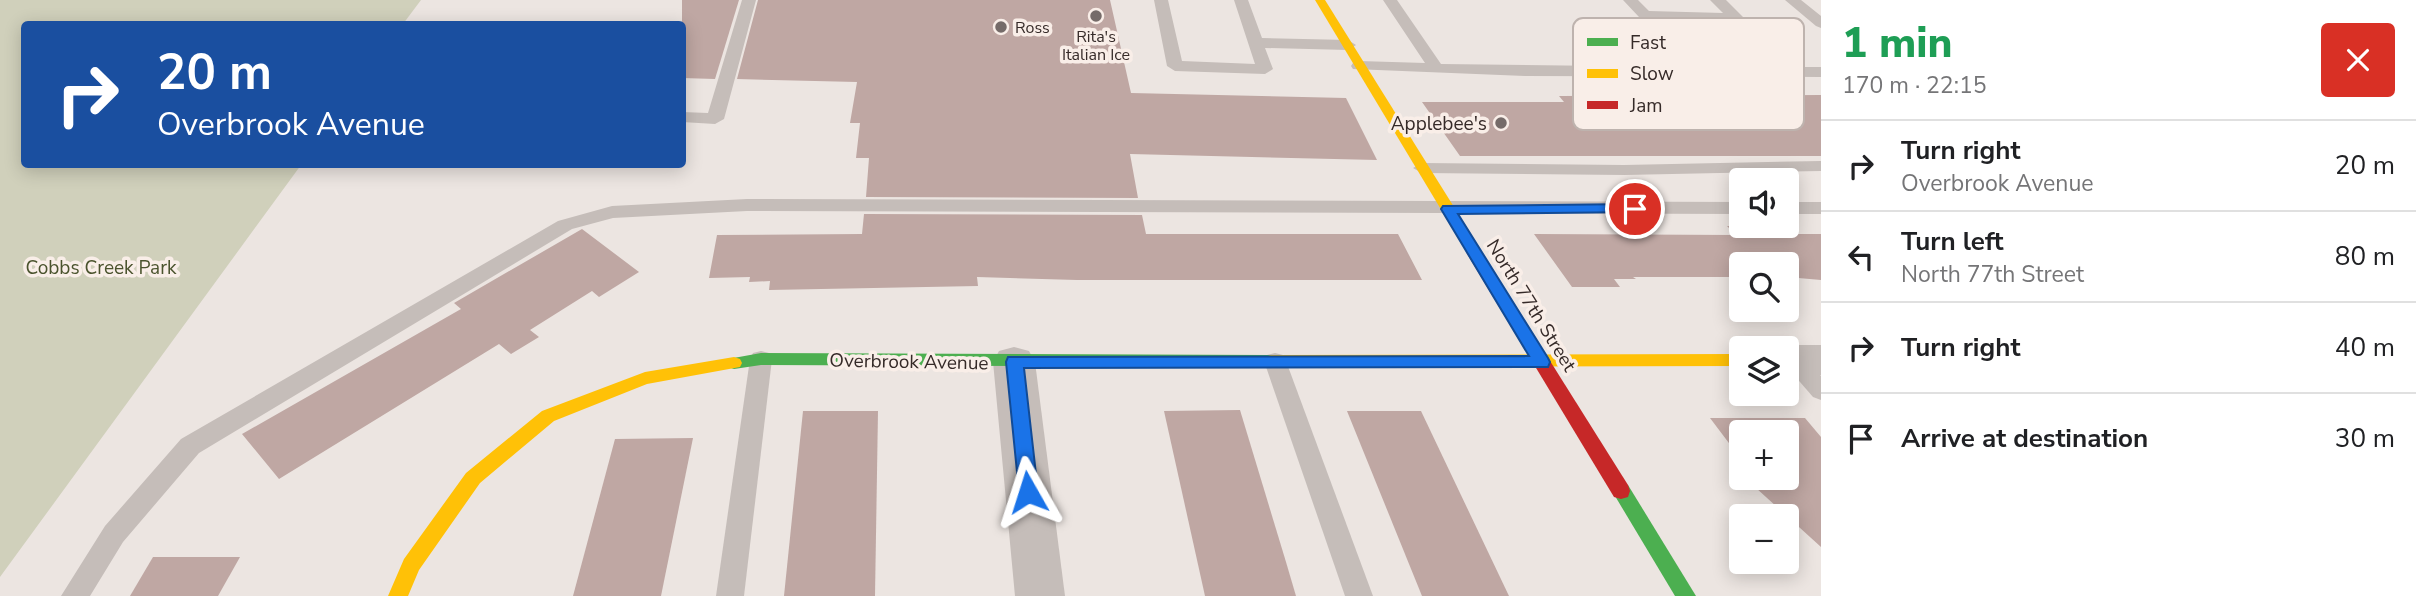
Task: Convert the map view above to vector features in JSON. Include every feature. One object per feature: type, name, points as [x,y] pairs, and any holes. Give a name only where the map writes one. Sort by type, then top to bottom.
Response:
[{"type":"street","name":"North 77th Street","points":[[1321,0],[1686,596]]},
{"type":"street","name":"Overbrook Avenue","points":[[398,596],[411,565],[473,478],[548,415],[645,378],[761,359],[1014,362],[1729,360]]},
{"type":"street","points":[[1014,362],[1040,596]]},
{"type":"lane","points":[[686,117],[715,119],[749,0]]},
{"type":"lane","points":[[1161,0],[1175,66],[1265,69],[1241,0]]},
{"type":"lane","points":[[1390,0],[1436,68]]},
{"type":"lane","points":[[1630,0],[1649,18]]},
{"type":"lane","points":[[1646,15],[1737,18],[1717,0]]},
{"type":"lane","points":[[1792,0],[1821,23]]},
{"type":"lane","points":[[1256,43],[1348,45]]},
{"type":"lane","points":[[1359,66],[1573,71]]},
{"type":"lane","points":[[1422,168],[1624,170],[1821,166]]},
{"type":"lane","points":[[75,596],[114,534],[190,446],[565,225],[612,212],[747,205],[1729,208]]},
{"type":"lane","points":[[1799,208],[1821,208]]},
{"type":"lane","points":[[730,596],[761,359]]},
{"type":"lane","points":[[1801,360],[1821,391]]},
{"type":"lane","points":[[1275,361],[1359,596]]},
{"type":"green space","name":"Cobbs Creek Park","points":[[0,0],[421,0],[405,21],[21,21],[21,168],[299,168],[0,577]]},
{"type":"building","points":[[682,0],[739,0],[715,79],[686,78],[686,21],[682,21]]},
{"type":"building","points":[[758,0],[1110,0],[1131,93],[1346,98],[1377,160],[1130,154],[1138,198],[866,197],[869,158],[856,158],[860,123],[850,123],[857,82],[737,79]]},
{"type":"building","points":[[1804,95],[1821,95],[1821,156],[1460,156],[1422,102],[1564,102],[1559,96],[1573,96],[1573,130],[1804,130]]},
{"type":"building","points":[[864,214],[1142,215],[1146,234],[1398,234],[1422,280],[1077,280],[977,277],[978,286],[769,290],[770,281],[749,282],[750,277],[709,278],[717,235],[862,234]]},
{"type":"building","points":[[582,229],[639,272],[599,297],[592,291],[530,330],[539,337],[511,354],[499,344],[279,479],[242,434],[461,309],[454,303]]},
{"type":"building","points":[[1534,234],[1799,238],[1799,234],[1821,234],[1821,280],[1799,278],[1799,252],[1729,252],[1729,277],[1633,277],[1636,279],[1614,279],[1620,287],[1572,287]]},
{"type":"building","points":[[1240,410],[1296,596],[1205,596],[1164,411]]},
{"type":"building","points":[[803,411],[878,411],[875,596],[784,596]]},
{"type":"building","points":[[1347,411],[1421,411],[1509,596],[1422,596]]},
{"type":"building","points":[[1710,418],[1805,418],[1821,437],[1821,547],[1799,527],[1799,504],[1774,504],[1758,490],[1799,490],[1799,420],[1729,420],[1729,443]]},
{"type":"building","points":[[693,438],[661,596],[573,596],[615,439]]},
{"type":"building","points":[[153,557],[240,557],[218,596],[130,596]]},
{"type":"traffic: fast","points":[[734,363],[761,359],[1271,361]]},
{"type":"traffic: fast","points":[[1621,491],[1686,596]]},
{"type":"traffic: slow","points":[[1320,0],[1474,252]]},
{"type":"traffic: slow","points":[[1271,361],[1729,360]]},
{"type":"traffic: slow","points":[[398,596],[411,565],[473,478],[548,416],[645,378],[734,363]]},
{"type":"traffic: jam","points":[[1474,252],[1621,491]]},
{"type":"place","name":"Rita's Italian Ice","points":[[1096,16]]},
{"type":"place","name":"Ross","points":[[1001,27]]},
{"type":"place","name":"Applebee's","points":[[1501,123]]},
{"type":"route","points":[[1028,492],[1014,362],[1542,362],[1448,209],[1635,209]]}]
